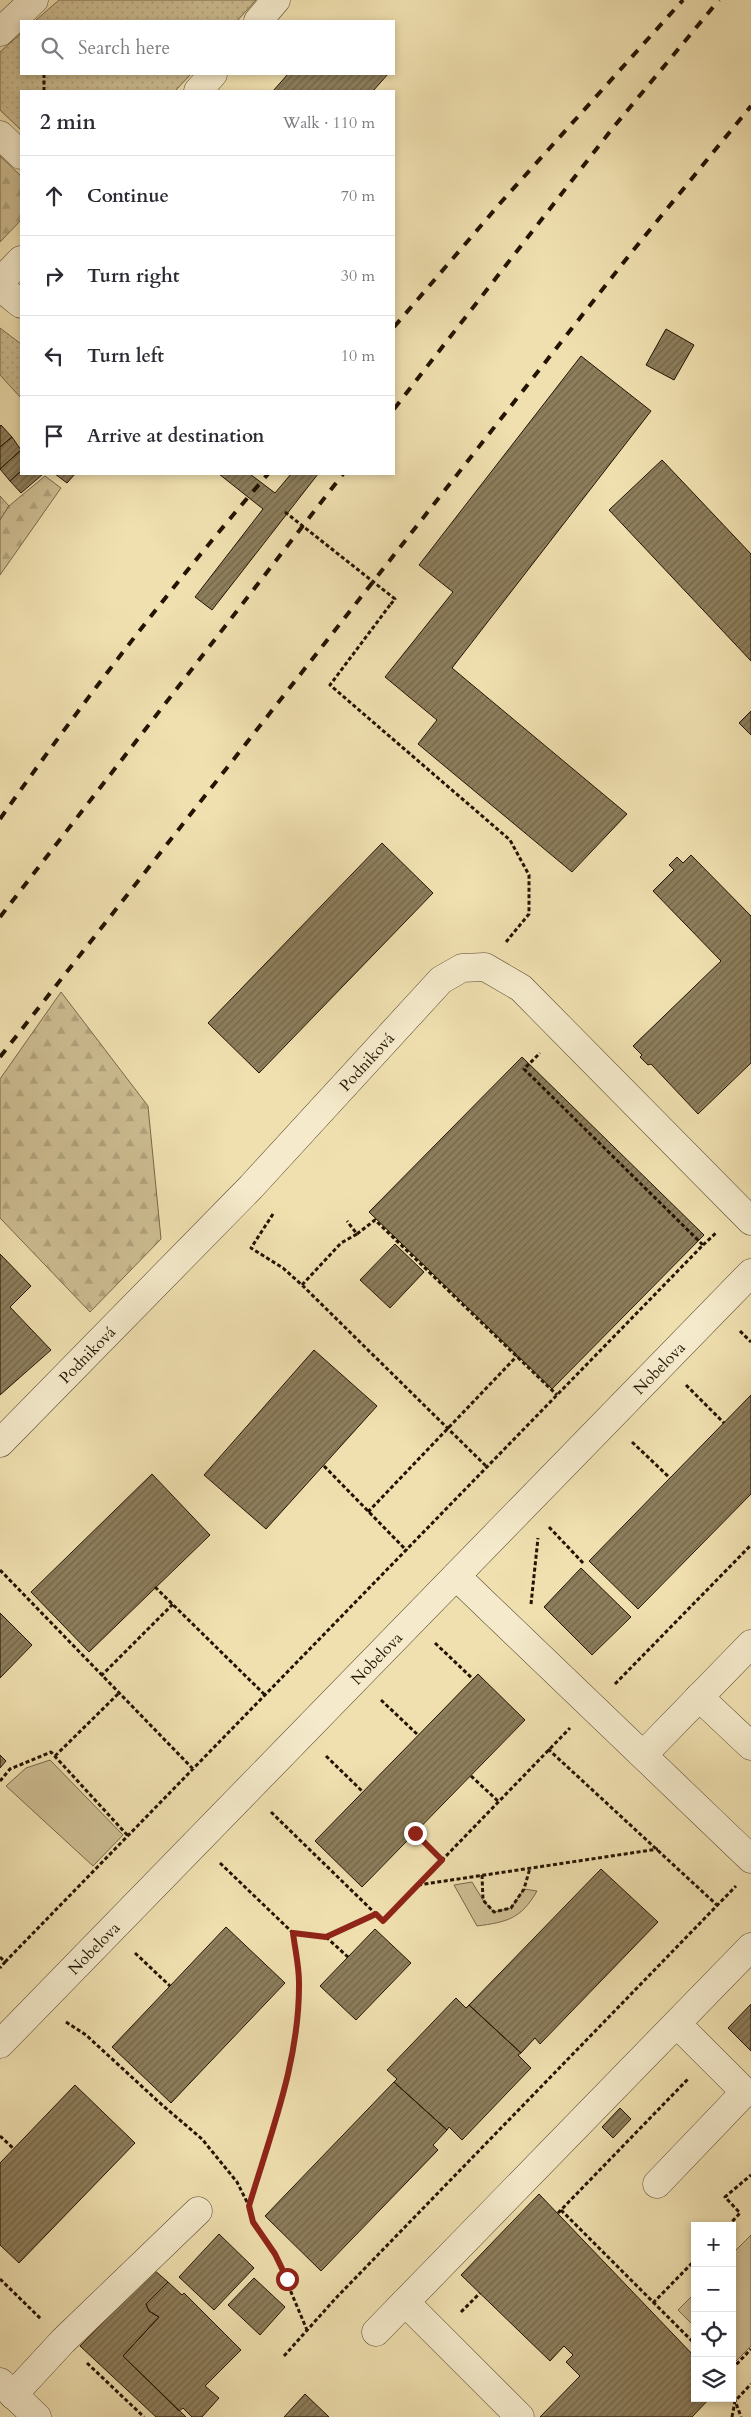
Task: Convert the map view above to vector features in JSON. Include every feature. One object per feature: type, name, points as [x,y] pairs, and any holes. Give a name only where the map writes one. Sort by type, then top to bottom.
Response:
[{"type":"street","points":[[0,32],[34,0]]},
{"type":"street","points":[[259,20],[276,0]]},
{"type":"street","points":[[199,90],[212,75]]},
{"type":"street","points":[[0,135],[20,154]]},
{"type":"street","points":[[0,282],[20,261]]},
{"type":"street","points":[[0,287],[20,303]]},
{"type":"street","points":[[485,967],[521,988],[751,1221]]},
{"type":"street","name":"Podniková","points":[[0,1442],[251,1187],[440,980],[462,968],[485,967]]},
{"type":"street","name":"Nobelova","points":[[0,2044],[751,1273]]},
{"type":"street","points":[[456,1576],[751,1859]]},
{"type":"street","points":[[643,1755],[751,1644]]},
{"type":"street","points":[[699,1697],[751,1746]]},
{"type":"street","points":[[376,2332],[751,1948]]},
{"type":"street","points":[[657,2184],[745,2092],[677,2024]]},
{"type":"street","points":[[22,2405],[63,2341],[198,2212]]},
{"type":"street","points":[[405,2302],[520,2417]]},
{"type":"path","points":[[44,75],[44,90]]},
{"type":"path","points":[[284,512],[395,599],[330,685],[510,840],[529,875],[529,914],[485,967]]},
{"type":"path","points":[[0,1968],[703,1245],[524,1069]]},
{"type":"path","points":[[274,1212],[251,1248],[283,1268],[302,1285],[488,1468]]},
{"type":"path","points":[[302,1285],[341,1243],[357,1234],[375,1220],[557,1395]]},
{"type":"path","points":[[347,1221],[357,1234]]},
{"type":"path","points":[[734,1325],[751,1342]]},
{"type":"path","points":[[368,1512],[516,1356]]},
{"type":"path","points":[[682,1381],[724,1423]]},
{"type":"path","points":[[626,1436],[670,1478]]},
{"type":"path","points":[[324,1466],[407,1551]]},
{"type":"path","points":[[547,1525],[584,1564]]},
{"type":"path","points":[[531,1605],[537,1534]]},
{"type":"path","points":[[593,1707],[751,1545]]},
{"type":"path","points":[[0,1570],[118,1694],[194,1770]]},
{"type":"path","points":[[156,1587],[266,1696]]},
{"type":"path","points":[[101,1676],[173,1604]]},
{"type":"path","points":[[429,1637],[473,1679]]},
{"type":"path","points":[[55,1756],[118,1694]]},
{"type":"path","points":[[377,1696],[418,1735]]},
{"type":"path","points":[[266,1807],[383,1921],[554,1743]]},
{"type":"path","points":[[548,1749],[718,1906]]},
{"type":"path","points":[[0,1781],[10,1770],[51,1752],[129,1837]]},
{"type":"path","points":[[322,1752],[363,1792]]},
{"type":"path","points":[[471,1776],[498,1801]]},
{"type":"path","points":[[415,1833],[442,1860]]},
{"type":"path","points":[[418,1885],[658,1849]]},
{"type":"path","points":[[214,1858],[293,1933],[326,1937],[376,1914]]},
{"type":"path","points":[[482,1875],[483,1900],[494,1912],[511,1908],[524,1889],[530,1868]]},
{"type":"path","points":[[284,2356],[738,1885]]},
{"type":"path","points":[[249,2206],[292,2062],[299,1981],[293,1933]]},
{"type":"path","points":[[326,1937],[348,1957]]},
{"type":"path","points":[[134,1952],[170,1986]]},
{"type":"path","points":[[0,1957],[5,1962]]},
{"type":"path","points":[[64,2021],[86,2035],[202,2139],[237,2182],[249,2206],[253,2222],[275,2254],[287,2279],[307,2330]]},
{"type":"path","points":[[691,2340],[559,2212],[710,2056]]},
{"type":"path","points":[[0,2136],[14,2149]]},
{"type":"path","points":[[732,2222],[740,2213],[725,2196],[751,2175]]},
{"type":"path","points":[[653,2303],[691,2264]]},
{"type":"path","points":[[456,2318],[480,2293]]},
{"type":"path","points":[[736,2365],[751,2350]]},
{"type":"path","points":[[736,2400],[751,2384]]},
{"type":"path","points":[[732,2417],[735,2402]]},
{"type":"path","points":[[735,2402],[741,2417]]},
{"type":"green space","points":[[59,0],[256,0],[238,20],[36,20]]},
{"type":"green space","points":[[20,34],[20,75],[190,75],[176,90],[20,90],[20,129],[0,110],[0,52]]},
{"type":"green space","points":[[0,156],[20,175],[20,221],[0,242]]},
{"type":"green space","points":[[0,328],[20,343],[20,397],[0,375]]},
{"type":"green space","points":[[45,476],[61,488],[0,575],[0,520],[9,506]]},
{"type":"green space","points":[[0,496],[9,506],[0,520]]},
{"type":"green space","points":[[61,992],[148,1106],[161,1239],[90,1312],[0,1218],[0,1079]]},
{"type":"green space","points":[[50,1760],[123,1835],[93,1866],[6,1786],[26,1768]]},
{"type":"green space","points":[[472,1882],[483,1900],[494,1912],[511,1908],[524,1889],[537,1891],[525,1908],[512,1918],[497,1923],[477,1926],[454,1885]]},
{"type":"green space","points":[[751,2235],[751,2346],[736,2361],[736,2267],[736,2250]]},
{"type":"green space","points":[[691,2297],[691,2323],[678,2310]]},
{"type":"building","points":[[287,75],[387,75],[374,90],[274,90]]},
{"type":"building","points":[[666,329],[694,345],[674,380],[646,365]]},
{"type":"building","points":[[581,356],[651,411],[452,668],[627,814],[572,872],[418,744],[437,720],[385,677],[453,592],[419,565]]},
{"type":"building","points":[[0,426],[12,437],[0,447]]},
{"type":"building","points":[[12,437],[20,451],[0,469],[0,447]]},
{"type":"building","points":[[20,451],[20,472],[10,481],[0,469]]},
{"type":"building","points":[[662,460],[751,554],[751,661],[609,510]]},
{"type":"building","points":[[20,472],[20,475],[42,475],[21,493],[10,481]]},
{"type":"building","points":[[56,475],[74,475],[67,483]]},
{"type":"building","points":[[220,475],[251,475],[275,493],[290,475],[317,475],[212,610],[195,597],[263,509]]},
{"type":"building","points":[[751,711],[751,735],[739,723]]},
{"type":"building","points":[[382,843],[433,893],[259,1073],[208,1023]]},
{"type":"building","points":[[691,855],[751,916],[751,1063],[698,1114],[651,1064],[648,1065],[640,1057],[642,1055],[633,1046],[721,961],[653,891],[674,870],[669,865],[677,857],[683,863]]},
{"type":"building","points":[[522,1057],[704,1235],[552,1389],[369,1212]]},
{"type":"building","points":[[395,1244],[424,1272],[390,1308],[360,1280]]},
{"type":"building","points":[[0,1254],[31,1286],[10,1307],[51,1350],[0,1395]]},
{"type":"building","points":[[314,1350],[377,1406],[266,1529],[204,1475]]},
{"type":"building","points":[[751,1395],[751,1494],[638,1609],[589,1561]]},
{"type":"building","points":[[152,1474],[210,1535],[89,1652],[31,1592]]},
{"type":"building","points":[[581,1568],[631,1617],[592,1655],[544,1607]]},
{"type":"building","points":[[0,1613],[32,1645],[0,1678]]},
{"type":"building","points":[[478,1674],[525,1720],[362,1887],[315,1841]]},
{"type":"building","points":[[0,1755],[6,1761],[0,1768]]},
{"type":"building","points":[[601,1869],[658,1922],[540,2044],[535,2038],[521,2053],[469,2005]]},
{"type":"building","points":[[226,1927],[285,1983],[171,2103],[112,2047]]},
{"type":"building","points":[[375,1929],[411,1963],[356,2020],[320,1986]]},
{"type":"building","points":[[456,1998],[466,2008],[469,2005],[521,2053],[518,2055],[531,2068],[462,2140],[449,2127],[447,2130],[394,2082],[397,2079],[387,2070]]},
{"type":"building","points":[[751,2004],[751,2051],[728,2028]]},
{"type":"building","points":[[394,2082],[447,2130],[433,2145],[438,2150],[321,2271],[265,2216]]},
{"type":"building","points":[[75,2085],[135,2143],[19,2263],[0,2245],[0,2163]]},
{"type":"building","points":[[620,2108],[631,2119],[613,2138],[602,2127]]},
{"type":"building","points":[[539,2194],[691,2353],[691,2402],[706,2402],[692,2417],[540,2417],[580,2376],[566,2362],[573,2355],[564,2346],[550,2361],[461,2275]]},
{"type":"building","points":[[219,2234],[254,2268],[214,2310],[179,2277]]},
{"type":"building","points":[[154,2270],[168,2282],[146,2304],[149,2311],[159,2317],[123,2356],[186,2417],[156,2417],[80,2346]]},
{"type":"building","points":[[254,2278],[285,2307],[260,2335],[228,2305]]},
{"type":"building","points":[[168,2282],[182,2295],[184,2293],[241,2350],[205,2386],[219,2398],[202,2417],[192,2417],[183,2408],[179,2411],[123,2356],[159,2317],[149,2311],[146,2304]]},
{"type":"building","points":[[305,2394],[329,2417],[284,2417]]},
{"type":"railway","points":[[395,326],[503,200],[683,0]]},
{"type":"railway","points":[[395,408],[612,129],[719,0]]},
{"type":"railway","points":[[0,1057],[631,253],[751,106]]},
{"type":"railway","points":[[0,819],[130,643],[267,475]]},
{"type":"railway","points":[[0,917],[342,475]]},
{"type":"route","points":[[287,2279],[275,2254],[253,2222],[249,2206],[292,2062],[299,1981],[293,1933],[326,1937],[376,1914],[383,1921],[442,1860],[415,1833]]}]
